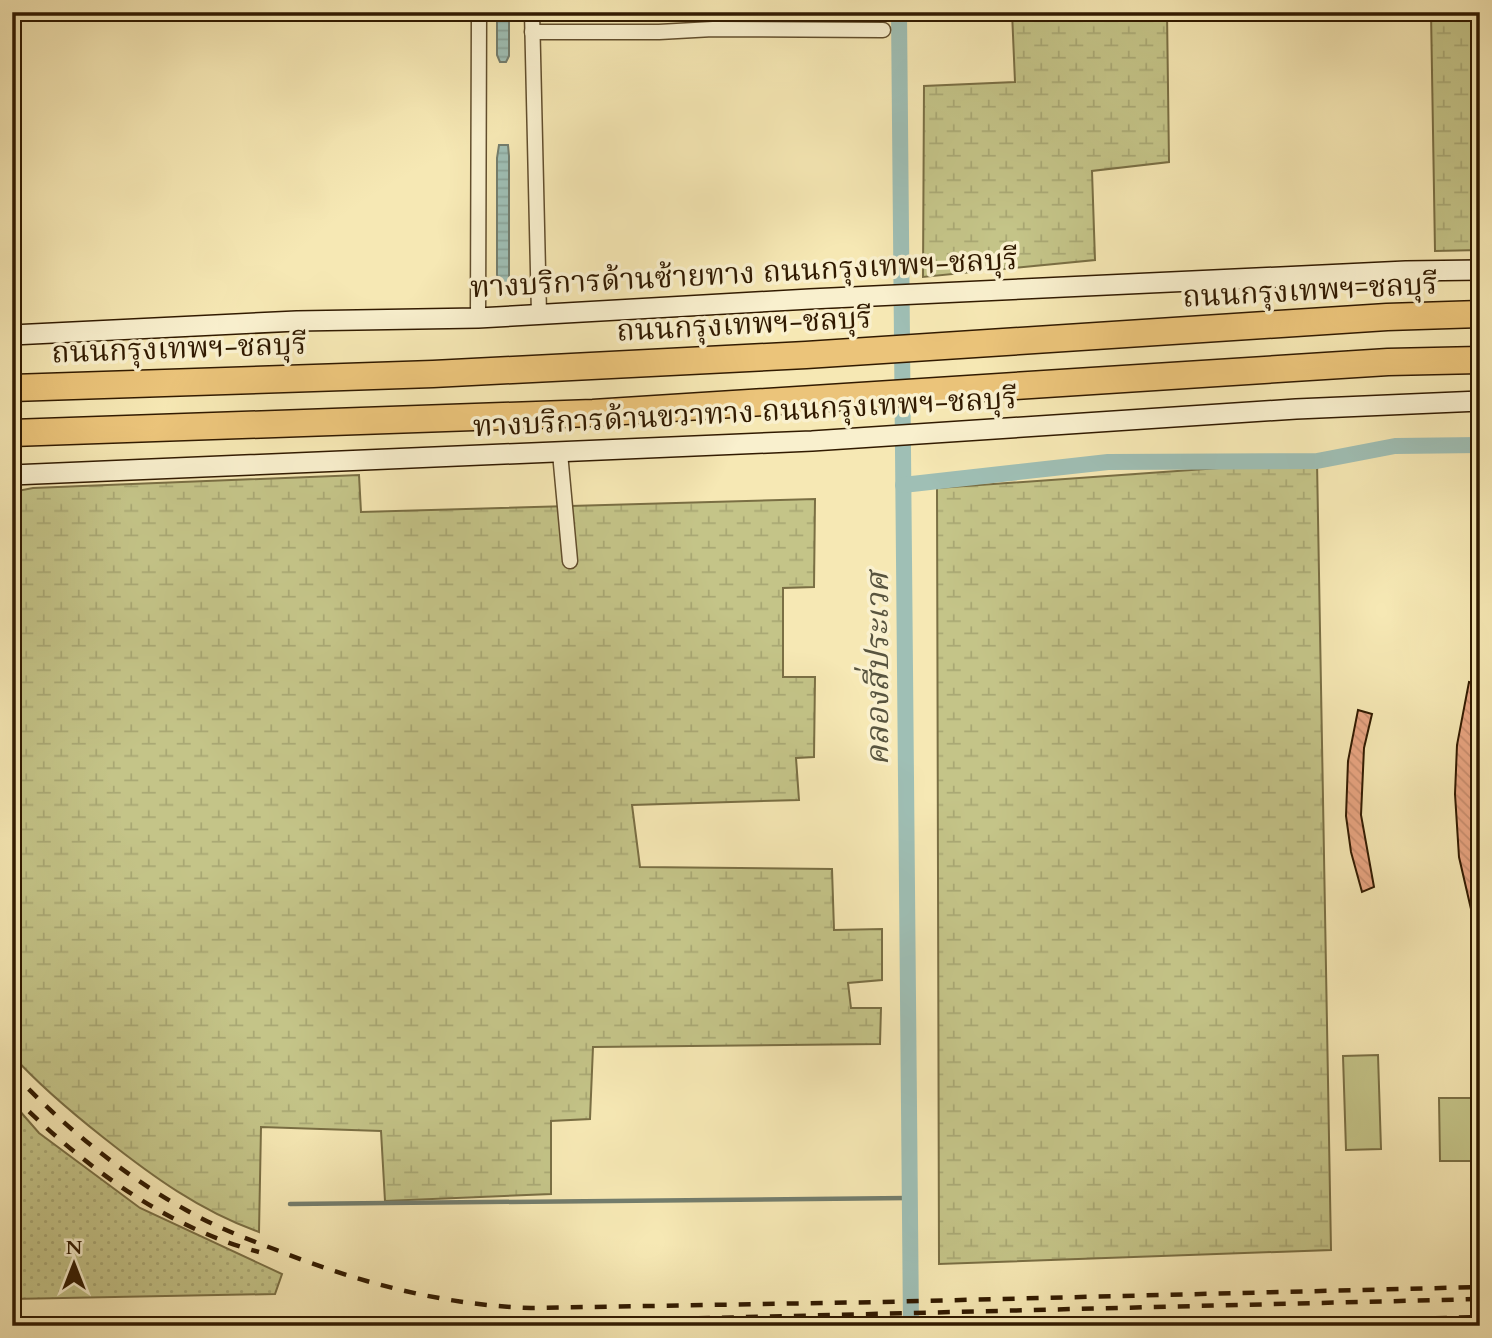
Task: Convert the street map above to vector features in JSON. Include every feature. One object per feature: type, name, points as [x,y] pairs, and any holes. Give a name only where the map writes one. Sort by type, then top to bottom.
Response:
[{"type":"highway","name":"ถนนกรุงเทพฯ-ชลบุรี","points":[[12,388],[433,374],[806,355],[1387,317],[1480,314]]},
{"type":"highway","points":[[12,433],[593,413],[1388,362],[1480,360]]},
{"type":"main road","name":"ทางบริการด้านซ้ายทาง ถนนกรุงเทพฯ-ชลบุรี","points":[[12,335],[297,321],[478,318],[988,290],[1480,270]]},
{"type":"main road","name":"ทางบริการด้านขวาทาง ถนนกรุงเทพฯ-ชลบุรี","points":[[12,475],[297,463],[561,463],[811,441],[1296,409],[1480,401]]},
{"type":"street","points":[[478,318],[479,12]]},
{"type":"street","points":[[532,12],[539,314]]},
{"type":"street","points":[[533,32],[883,30]]},
{"type":"street","points":[[561,463],[570,561]]},
{"type":"green space","points":[[1012,12],[1167,12],[1169,162],[1092,171],[1095,260],[923,277],[924,86],[1015,82]]},
{"type":"green space","points":[[1431,12],[1480,12],[1480,250],[1435,251]]},
{"type":"green space","points":[[1317,461],[1331,1250],[939,1264],[937,488]]},
{"type":"green space","points":[[359,475],[361,512],[815,499],[814,587],[783,588],[783,677],[815,677],[814,757],[796,758],[799,800],[632,805],[640,867],[832,869],[834,930],[882,929],[882,980],[848,983],[851,1008],[881,1008],[880,1044],[593,1047],[590,1119],[551,1121],[551,1194],[385,1201],[381,1131],[261,1127],[259,1232],[197,1203],[140,1166],[68,1108],[12,1055],[12,492],[33,488]]},
{"type":"green space","points":[[1378,1055],[1381,1149],[1346,1150],[1343,1056]]},
{"type":"green space","points":[[1439,1098],[1472,1098],[1473,1161],[1440,1161]]},
{"type":"green space","points":[[12,1102],[39,1133],[140,1208],[282,1274],[275,1294],[12,1299]]},
{"type":"water","points":[[497,12],[509,12],[509,56],[506,62],[500,62],[497,55]]},
{"type":"water","points":[[499,145],[508,145],[509,156],[509,288],[504,295],[498,294],[497,285]]},
{"type":"building","points":[[1469,682],[1480,685],[1480,921],[1474,922],[1459,857],[1455,794],[1457,745]]},
{"type":"building","points":[[1358,710],[1372,714],[1364,748],[1361,815],[1374,887],[1362,892],[1351,852],[1346,816],[1348,761]]},
{"type":"waterway","name":"คลองสี่ประเวศ","points":[[899,12],[911,1326]]},
{"type":"waterway","points":[[903,485],[1108,462],[1317,461],[1395,446],[1480,445]]},
{"type":"waterway","points":[[290,1204],[908,1198]]},
{"type":"railway","points":[[12,1072],[72,1130],[116,1165],[162,1196],[207,1221],[252,1241],[337,1272],[400,1290],[465,1302],[531,1308],[1480,1287]]},
{"type":"railway","points":[[12,1095],[66,1145],[157,1210],[190,1227],[259,1252]]},
{"type":"railway","points":[[386,1326],[1480,1299]]},
{"type":"railway","points":[[1147,1326],[1480,1317]]}]
